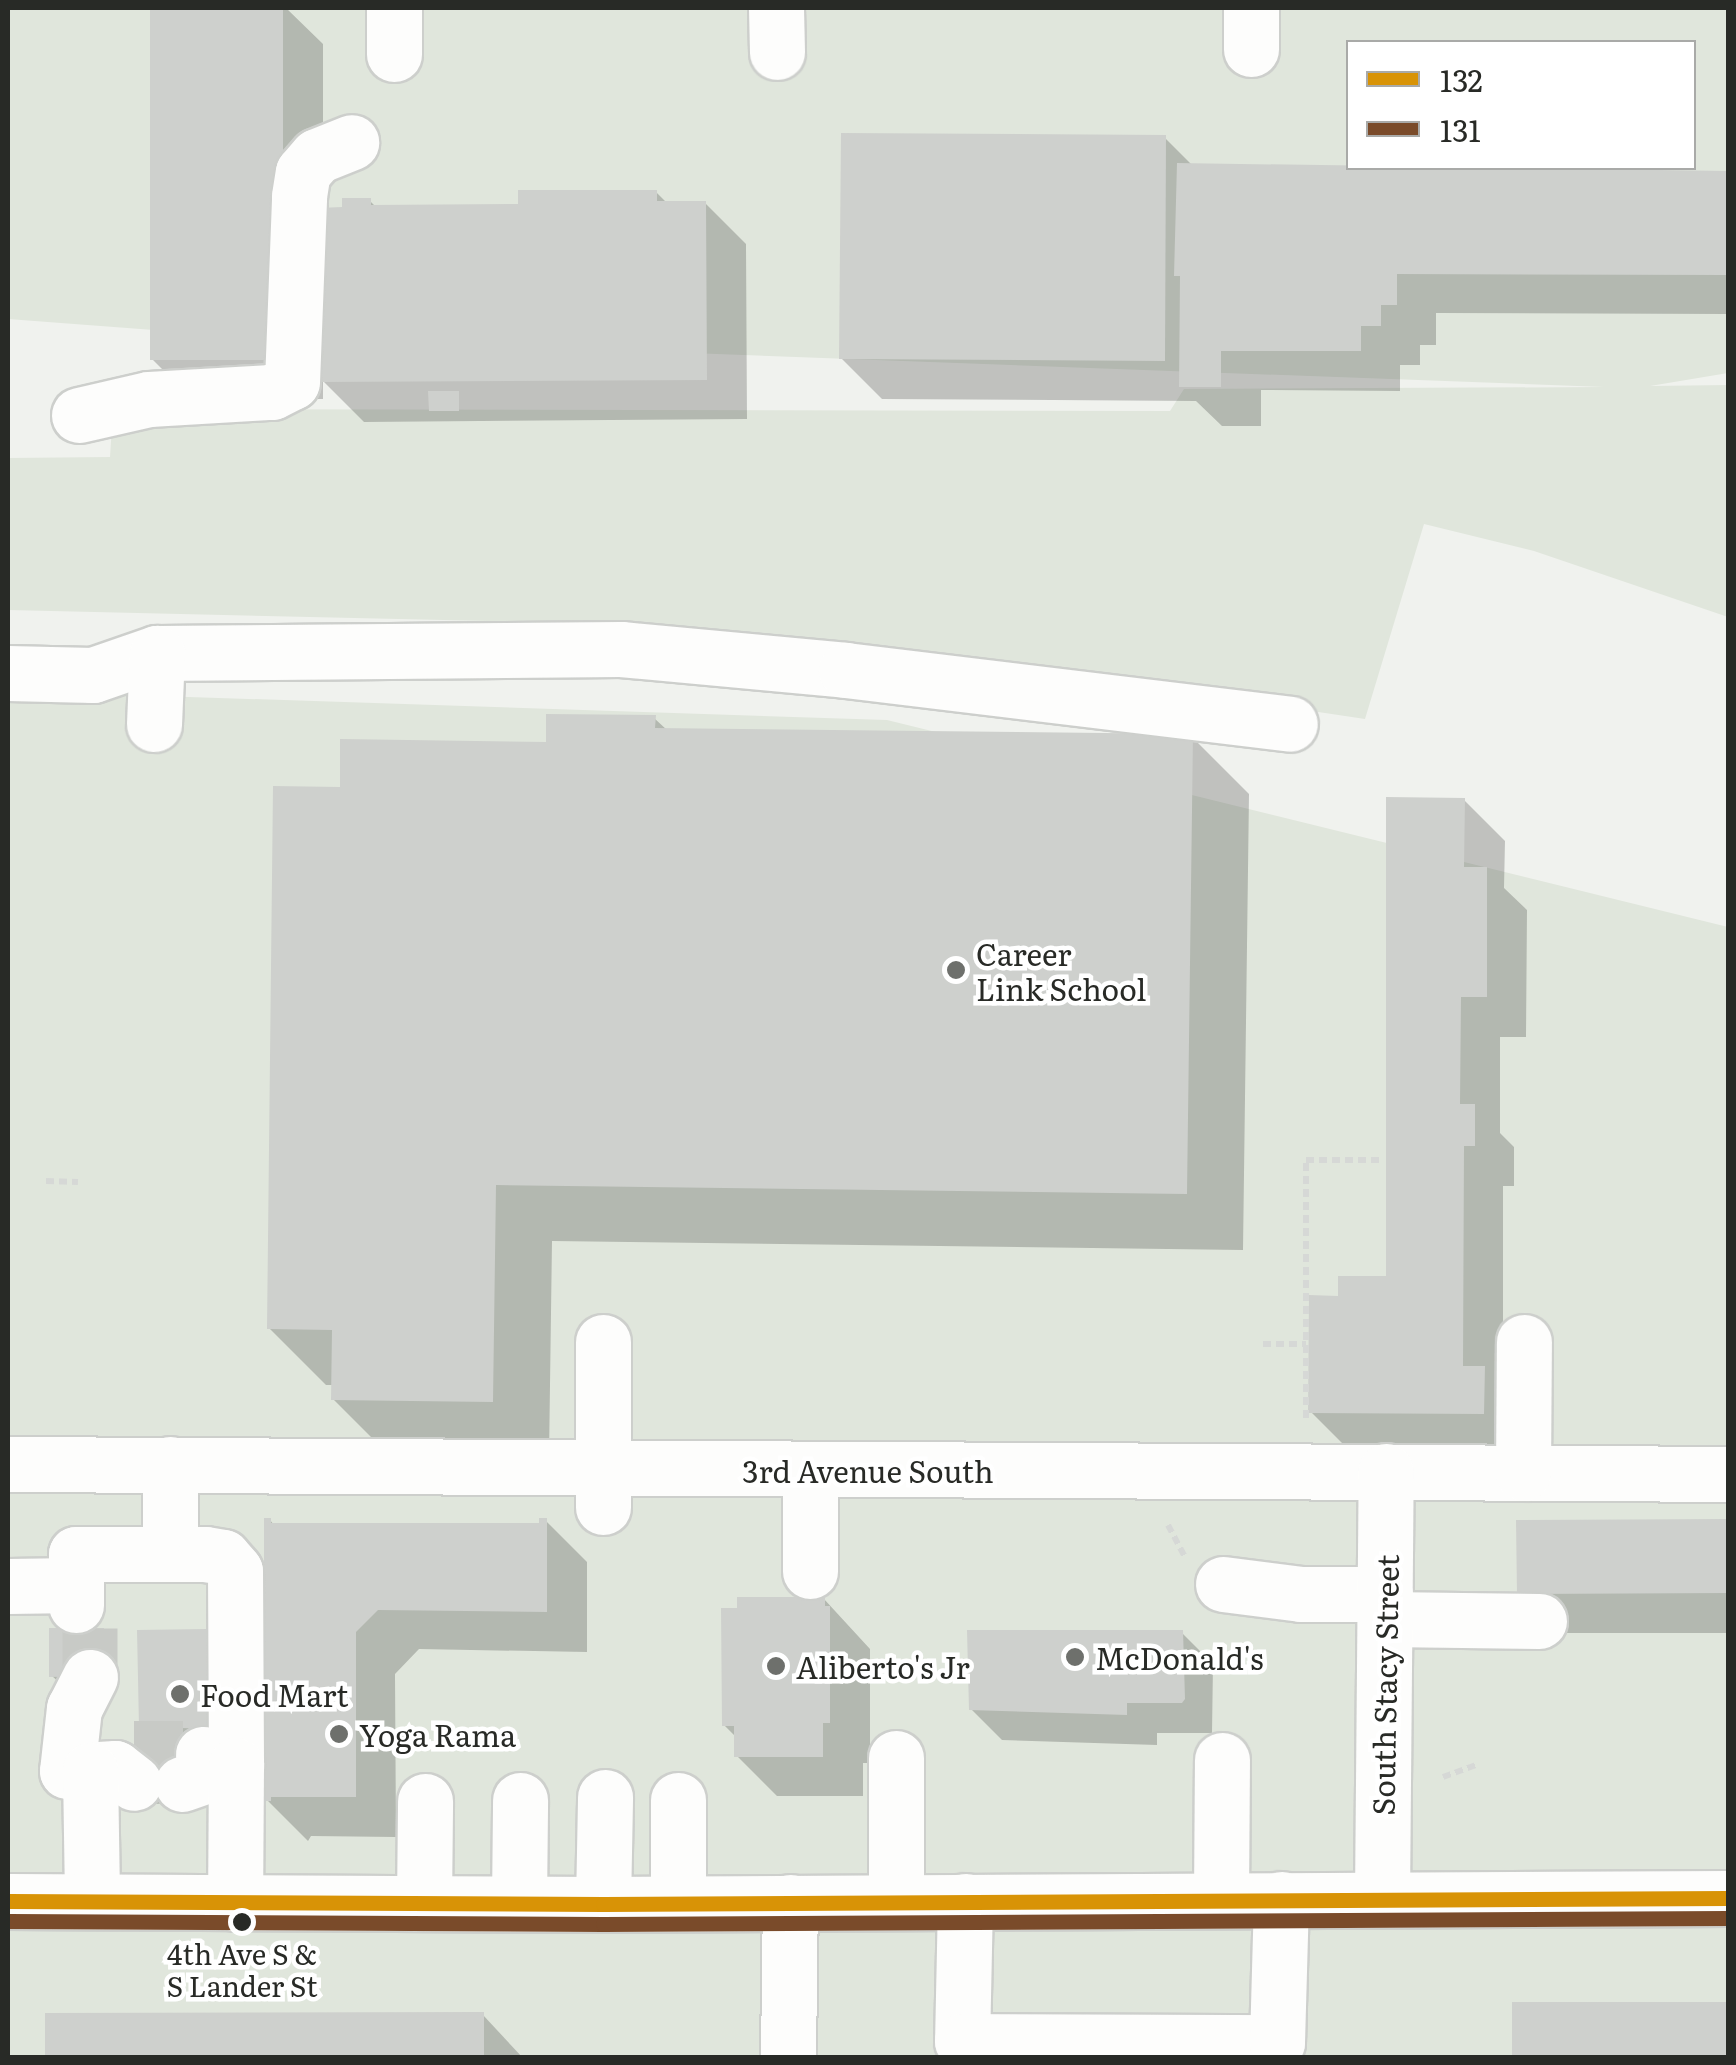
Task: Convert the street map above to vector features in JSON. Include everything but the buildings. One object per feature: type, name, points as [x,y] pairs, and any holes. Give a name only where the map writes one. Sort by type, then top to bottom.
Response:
[{"type":"street","points":[[78,415],[149,399],[272,392],[292,382],[298,196],[304,172],[317,156],[351,142]]},
{"type":"street","points":[[8,673],[92,675],[156,654],[622,649],[846,670],[1290,724]]},
{"type":"street","points":[[154,724],[156,654]]},
{"type":"street","points":[[603,1342],[603,1487]]},
{"type":"street","points":[[1524,1342],[1524,1473]]},
{"type":"street","name":"3rd Avenue South","points":[[8,1464],[170,1464],[603,1487],[678,1485],[810,1470],[1728,1474]]},
{"type":"street","points":[[170,1464],[188,1554]]},
{"type":"street","points":[[810,1470],[810,1571]]},
{"type":"street","name":"South Stacy Street","points":[[1382,1898],[1386,1471]]},
{"type":"street","points":[[235,1903],[236,1765],[235,1571],[223,1556],[76,1554],[68,1771],[236,1765]]},
{"type":"street","points":[[1205,1572],[1301,1594],[1539,1620]]},
{"type":"street","points":[[8,1586],[74,1644]]},
{"type":"street","points":[[896,1758],[896,1901]]},
{"type":"street","points":[[1222,1760],[1222,1900]]},
{"type":"street","points":[[92,1901],[140,1767]]},
{"type":"street","points":[[603,1904],[605,1797]]},
{"type":"street","points":[[424,1903],[425,1800]]},
{"type":"street","points":[[519,1903],[520,1800]]},
{"type":"street","points":[[678,1800],[678,1903]]},
{"type":"street","points":[[8,1900],[603,1904],[1728,1898]]},
{"type":"street","points":[[965,1901],[962,2041],[1277,2042],[1281,1899]]},
{"type":"street","points":[[788,2058],[790,1902]]},
{"type":"path","points":[[1306,1418],[1306,1160],[1381,1160]]},
{"type":"path","points":[[46,1181],[78,1182]]},
{"type":"path","points":[[1263,1344],[1306,1344]]},
{"type":"path","points":[[1168,1524],[1205,1572]]},
{"type":"path","points":[[1443,1777],[1479,1764]]},
{"type":"shaded area","points":[[8,8],[1728,8],[1728,373],[1650,386],[1728,385],[1728,617],[1534,551],[1424,524],[1365,719],[878,646],[529,622],[8,610],[8,458],[110,457],[113,409],[1170,411],[1184,389],[1604,387],[233,336],[8,319]]},
{"type":"shaded area","points":[[8,691],[887,720],[1728,927],[1728,2057],[8,2058]]},
{"type":"tunnel","points":[[90,1628],[90,1677]]},
{"type":"tunnel","points":[[134,1748],[183,1748]]},
{"type":"transit line","name":"132","points":[[8,1901],[603,1904],[1728,1898]]},
{"type":"transit line","name":"131","points":[[8,1921],[603,1924],[1728,1918]]},
{"type":"place","name":"Career Link School","points":[[956,970]]},
{"type":"place","name":"McDonald's","points":[[1075,1657]]},
{"type":"place","name":"Aliberto's Jr","points":[[776,1666]]},
{"type":"place","name":"Food Mart","points":[[180,1694]]},
{"type":"place","name":"Yoga Rama","points":[[339,1734]]},
{"type":"place","name":"4th Ave S & S Lander St","points":[[242,1922]]}]
